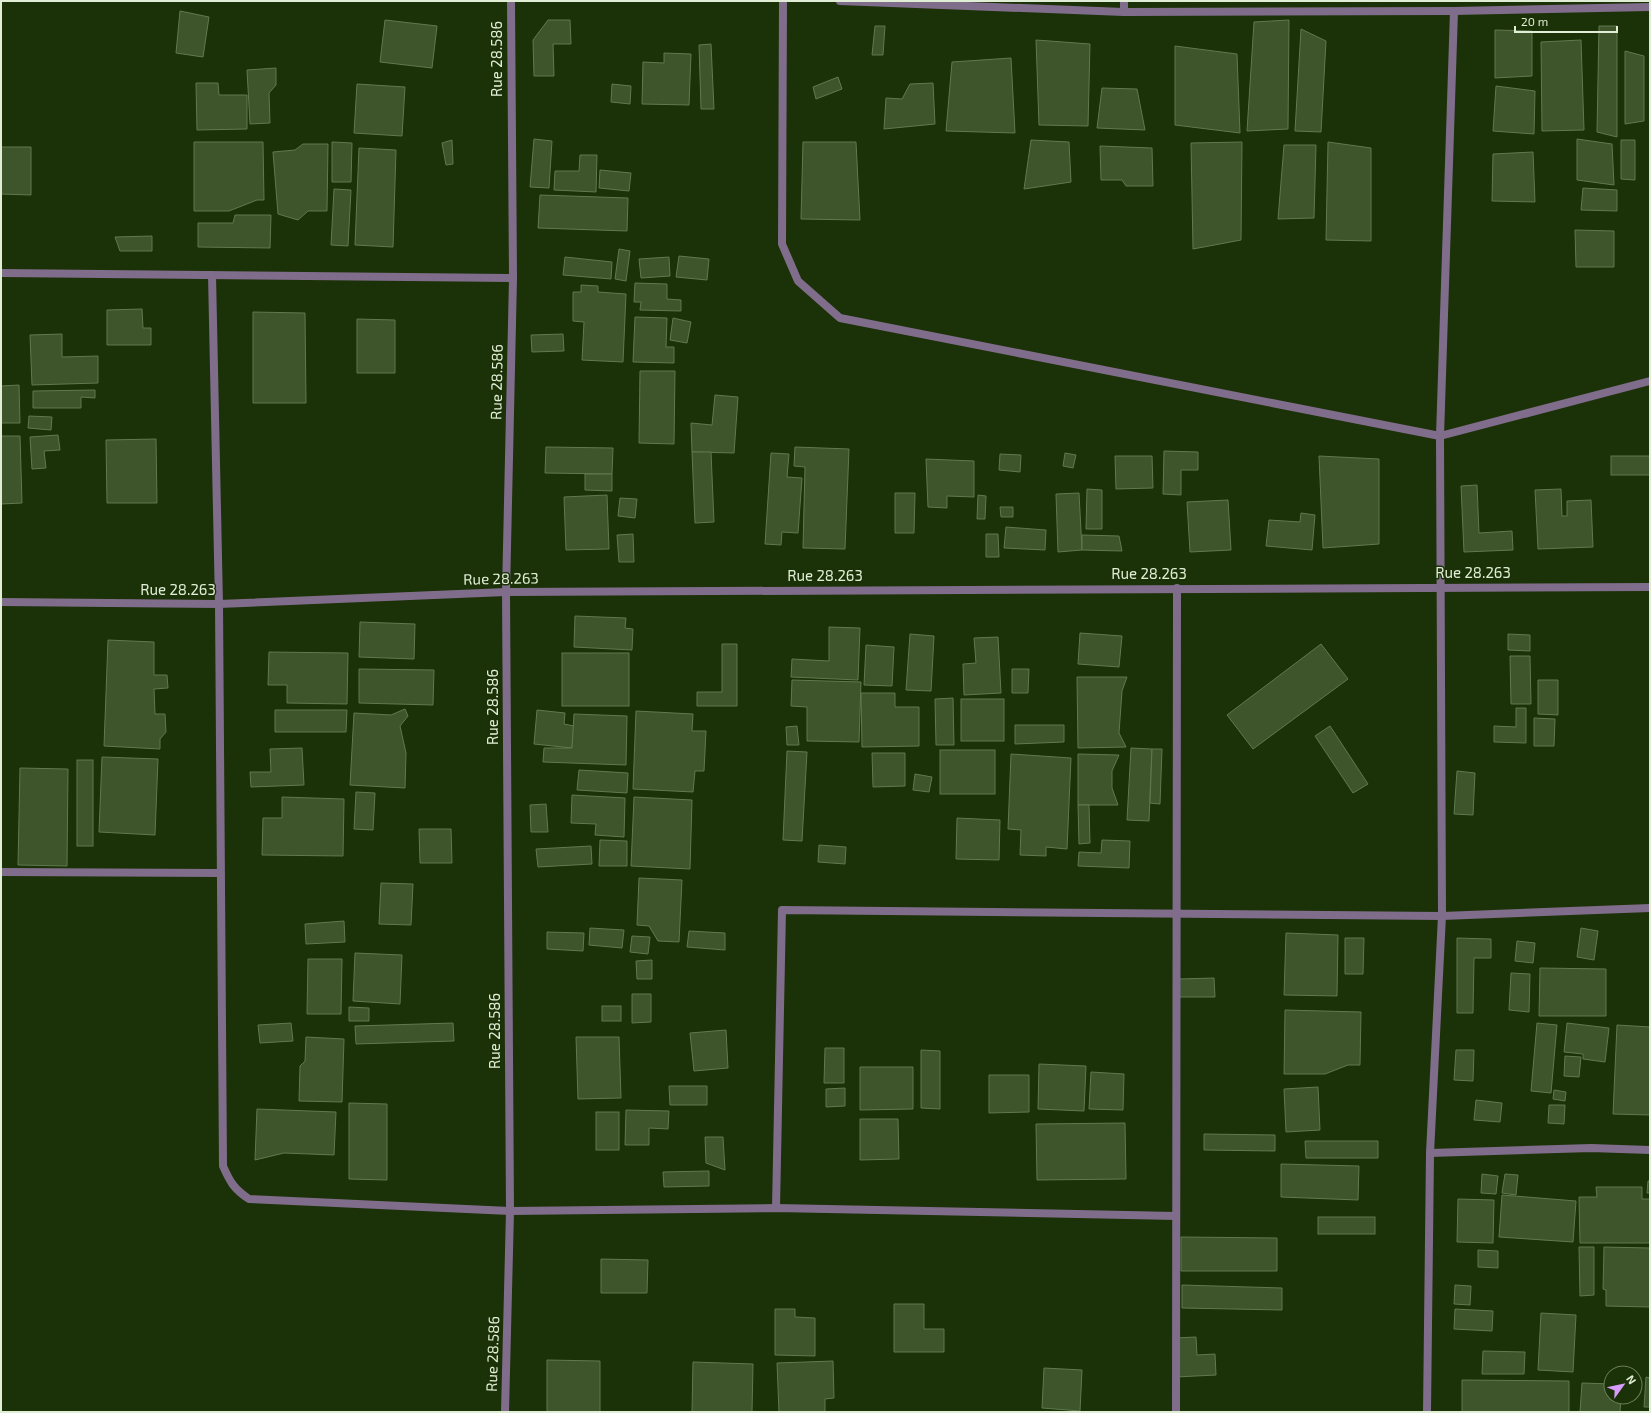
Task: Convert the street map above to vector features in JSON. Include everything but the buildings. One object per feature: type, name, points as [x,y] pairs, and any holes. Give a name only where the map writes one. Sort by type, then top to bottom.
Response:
[{"type":"street","name":"Rue 28.586","points":[[505,1412],[510,1211],[506,592],[513,278],[511,1]]},
{"type":"street","points":[[784,1],[782,244],[798,281],[840,318],[1440,436],[1650,381]]},
{"type":"street","points":[[840,1],[1124,12],[1454,11],[1650,7]]},
{"type":"street","points":[[1124,1],[1124,12]]},
{"type":"street","points":[[1427,1412],[1430,1153],[1442,916],[1440,436],[1454,11]]},
{"type":"street","points":[[1,273],[513,278]]},
{"type":"street","points":[[212,275],[219,604],[223,1166],[231,1183],[238,1191],[249,1199],[510,1211],[776,1208],[1176,1216]]},
{"type":"street","name":"Rue 28.263","points":[[1,602],[219,604],[506,592],[1650,587]]},
{"type":"street","points":[[1176,1412],[1177,588]]},
{"type":"street","points":[[1,872],[220,873]]},
{"type":"street","points":[[776,1208],[782,910],[1442,916],[1650,908]]},
{"type":"street","points":[[1430,1153],[1592,1148],[1650,1150]]}]
